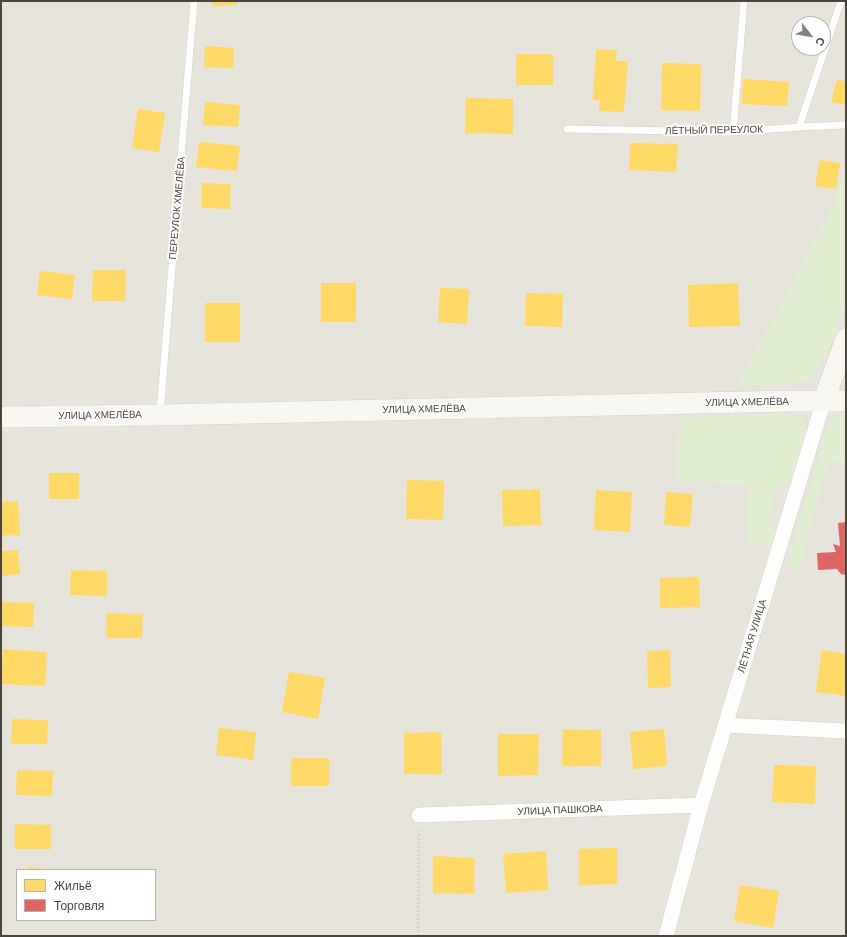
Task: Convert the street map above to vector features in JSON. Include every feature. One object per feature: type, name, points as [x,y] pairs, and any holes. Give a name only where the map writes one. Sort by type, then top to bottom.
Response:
[{"type":"main road","name":"ЛЁТНАЯ УЛИЦА","points":[[824,400],[846,339]]},
{"type":"main road","name":"УЛИЦА ХМЕЛЁВА","points":[[1,417],[160,415],[824,400],[846,401]]},
{"type":"street","name":"ЛЁТНАЯ УЛИЦА","points":[[666,936],[701,805],[824,400]]},
{"type":"street","points":[[725,725],[846,731]]},
{"type":"street","name":"УЛИЦА ПАШКОВА","points":[[419,815],[701,805]]},
{"type":"lane","name":"ПЕРЕУЛОК ХМЕЛЁВА","points":[[160,415],[194,1]]},
{"type":"lane","points":[[733,132],[744,1]]},
{"type":"lane","points":[[799,128],[841,1]]},
{"type":"lane","name":"ЛЁТНЫЙ ПЕРЕУЛОК","points":[[567,129],[733,132],[846,125]]},
{"type":"path","points":[[418,936],[419,815]]},
{"type":"shaded area","points":[[1,1],[846,1],[846,936],[1,936]]},
{"type":"green space","points":[[846,166],[846,305],[825,360],[812,375],[798,383],[737,386],[835,203]]},
{"type":"green space","points":[[776,414],[801,418],[807,431],[804,446],[791,482],[777,488],[767,522],[777,534],[772,547],[747,540],[749,484],[675,480],[679,418]]},
{"type":"green space","points":[[846,414],[846,462],[828,462],[799,570],[790,564],[790,554],[829,421],[839,415]]},
{"type":"building: Жильё","points":[[212,1],[237,1],[237,5],[212,6]]},
{"type":"building: Жильё","points":[[205,46],[234,48],[233,68],[204,67]]},
{"type":"building: Жильё","points":[[596,49],[617,50],[616,61],[628,61],[624,112],[599,111],[600,100],[593,100]]},
{"type":"building: Жильё","points":[[516,54],[553,54],[553,85],[516,85]]},
{"type":"building: Жильё","points":[[662,63],[701,64],[700,111],[661,110]]},
{"type":"building: Жильё","points":[[743,79],[789,82],[787,106],[742,104]]},
{"type":"building: Жильё","points":[[837,79],[846,82],[846,105],[831,102]]},
{"type":"building: Жильё","points":[[466,98],[513,99],[513,134],[465,133]]},
{"type":"building: Жильё","points":[[205,102],[240,105],[238,127],[203,125]]},
{"type":"building: Жильё","points":[[138,109],[165,113],[159,152],[132,148]]},
{"type":"building: Жильё","points":[[199,142],[240,146],[237,171],[196,167]]},
{"type":"building: Жильё","points":[[630,143],[678,144],[676,172],[629,170]]},
{"type":"building: Жильё","points":[[820,160],[840,163],[836,189],[815,186]]},
{"type":"building: Жильё","points":[[202,183],[231,184],[230,209],[201,208]]},
{"type":"building: Жильё","points":[[93,270],[126,270],[125,301],[92,301]]},
{"type":"building: Жильё","points":[[40,271],[75,275],[72,299],[37,295]]},
{"type":"building: Жильё","points":[[321,283],[356,283],[356,322],[321,322]]},
{"type":"building: Жильё","points":[[738,283],[740,326],[689,327],[688,285]]},
{"type":"building: Жильё","points":[[440,288],[469,289],[467,324],[438,322]]},
{"type":"building: Жильё","points":[[526,293],[563,294],[562,327],[525,326]]},
{"type":"building: Жильё","points":[[205,303],[240,303],[240,342],[205,342]]},
{"type":"building: Жильё","points":[[49,473],[79,473],[79,499],[49,499]]},
{"type":"building: Жильё","points":[[407,480],[444,481],[443,520],[406,519]]},
{"type":"building: Жильё","points":[[540,489],[541,525],[503,526],[502,490]]},
{"type":"building: Жильё","points":[[596,490],[632,492],[630,532],[594,530]]},
{"type":"building: Жильё","points":[[666,492],[693,494],[690,527],[664,525]]},
{"type":"building: Жильё","points":[[18,501],[20,535],[1,536],[1,502]]},
{"type":"building: Жильё","points":[[18,550],[20,574],[1,576],[1,551]]},
{"type":"building: Жильё","points":[[71,570],[107,571],[107,596],[70,595]]},
{"type":"building: Жильё","points":[[699,577],[700,607],[660,608],[660,578]]},
{"type":"building: Жильё","points":[[1,602],[34,603],[33,627],[1,626]]},
{"type":"building: Жильё","points":[[107,613],[143,614],[142,638],[106,638]]},
{"type":"building: Жильё","points":[[3,649],[47,652],[45,686],[1,684]]},
{"type":"building: Жильё","points":[[670,650],[671,687],[648,688],[647,651]]},
{"type":"building: Жильё","points":[[822,650],[846,654],[846,696],[816,692]]},
{"type":"building: Жильё","points":[[289,672],[325,678],[318,719],[282,712]]},
{"type":"building: Жильё","points":[[12,719],[48,720],[47,744],[11,744]]},
{"type":"building: Жильё","points":[[219,728],[256,732],[253,760],[216,755]]},
{"type":"building: Жильё","points":[[563,729],[601,730],[601,766],[562,766]]},
{"type":"building: Жильё","points":[[664,729],[667,766],[633,769],[630,732]]},
{"type":"building: Жильё","points":[[441,732],[442,774],[404,774],[404,733]]},
{"type":"building: Жильё","points":[[498,734],[539,734],[538,775],[498,776]]},
{"type":"building: Жильё","points":[[291,758],[329,758],[329,786],[291,786]]},
{"type":"building: Жильё","points":[[774,765],[816,766],[815,804],[772,802]]},
{"type":"building: Жильё","points":[[17,770],[53,771],[52,796],[16,795]]},
{"type":"building: Жильё","points":[[845,807],[846,818],[844,818]]},
{"type":"building: Жильё","points":[[15,824],[51,825],[51,849],[15,849]]},
{"type":"building: Жильё","points":[[617,848],[617,884],[579,885],[579,849]]},
{"type":"building: Жильё","points":[[546,851],[548,890],[506,893],[503,854]]},
{"type":"building: Жильё","points":[[433,856],[475,858],[474,894],[433,893]]},
{"type":"building: Жильё","points":[[27,867],[47,869],[26,869]]},
{"type":"building: Жильё","points":[[740,885],[779,891],[773,928],[734,921]]},
{"type":"building: Торговля","points":[[846,522],[846,575],[841,574],[837,569],[818,570],[817,553],[836,552],[833,544],[840,546],[838,523]]}]
